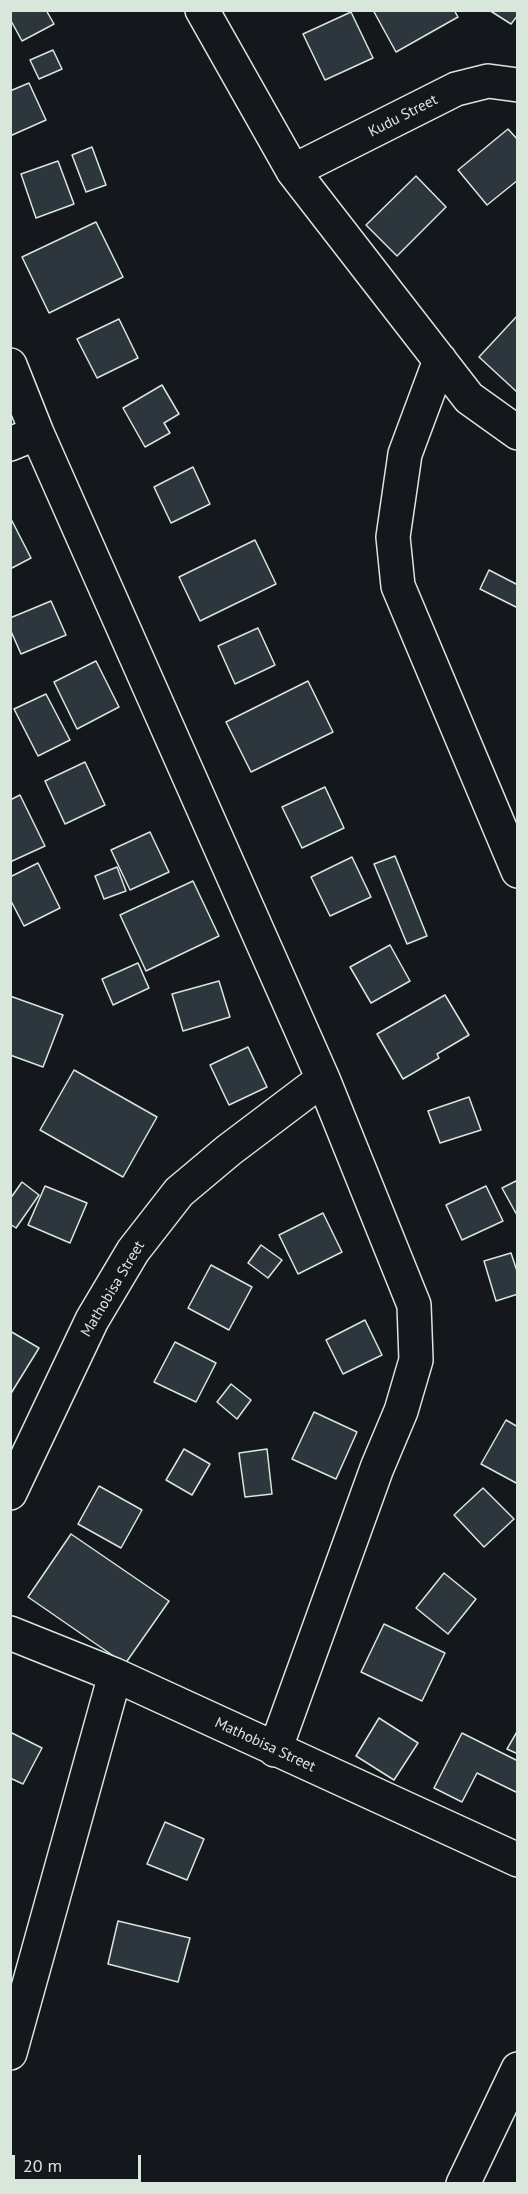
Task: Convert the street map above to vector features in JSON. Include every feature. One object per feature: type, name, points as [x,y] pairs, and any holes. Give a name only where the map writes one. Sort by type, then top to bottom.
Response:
[{"type":"street","points":[[202,10],[293,171],[469,398],[518,433]]},
{"type":"street","name":"Kudu Street","points":[[293,171],[456,89],[488,81],[518,85]]},
{"type":"street","points":[[440,360],[405,454],[393,537],[398,586],[518,871]]},
{"type":"street","points":[[10,365],[23,439],[323,1079],[414,1305],[416,1360],[401,1411],[373,1480],[275,1750]]},
{"type":"street","name":"Mathobisa Street","points":[[10,1493],[92,1320],[134,1251],[179,1192],[229,1150],[323,1079]]},
{"type":"street","name":"Mathobisa Street","points":[[10,1633],[115,1675],[518,1860]]},
{"type":"street","points":[[10,2053],[115,1675]]},
{"type":"street","points":[[463,2184],[518,2069]]},
{"type":"building","points":[[10,10],[46,10],[54,24],[22,41],[10,19]]},
{"type":"building","points":[[373,10],[454,10],[458,17],[396,52]]},
{"type":"building","points":[[489,10],[518,10],[518,15],[511,24]]},
{"type":"building","points":[[351,12],[373,58],[325,80],[303,34]]},
{"type":"building","points":[[53,50],[62,69],[39,79],[30,60]]},
{"type":"building","points":[[29,83],[46,120],[10,136],[10,91]]},
{"type":"building","points":[[508,129],[518,140],[518,180],[487,205],[458,170]]},
{"type":"building","points":[[92,147],[106,185],[86,192],[72,155]]},
{"type":"building","points":[[58,161],[74,204],[36,218],[21,174]]},
{"type":"building","points":[[416,176],[446,207],[397,256],[366,225]]},
{"type":"building","points":[[96,222],[123,277],[49,313],[22,257]]},
{"type":"building","points":[[518,315],[518,393],[479,357]]},
{"type":"building","points":[[119,319],[138,358],[97,378],[77,339]]},
{"type":"building","points":[[162,385],[179,414],[164,423],[170,433],[145,447],[123,408]]},
{"type":"building","points":[[193,467],[210,504],[171,523],[154,487]]},
{"type":"building","points":[[10,517],[31,558],[10,569]]},
{"type":"building","points":[[255,540],[276,584],[200,621],[179,577]]},
{"type":"building","points":[[489,570],[518,585],[518,608],[480,589]]},
{"type":"building","points":[[51,601],[66,635],[21,654],[10,629],[10,618]]},
{"type":"building","points":[[258,628],[275,665],[235,684],[218,646]]},
{"type":"building","points":[[96,661],[119,707],[77,729],[54,682]]},
{"type":"building","points":[[308,681],[333,732],[251,772],[226,722]]},
{"type":"building","points":[[46,694],[70,740],[38,756],[14,709]]},
{"type":"building","points":[[85,762],[105,805],[65,824],[45,781]]},
{"type":"building","points":[[325,787],[344,828],[302,848],[282,807]]},
{"type":"building","points":[[20,795],[45,846],[10,862],[10,800]]},
{"type":"building","points":[[150,832],[169,872],[130,890],[111,850]]},
{"type":"building","points":[[395,856],[427,936],[407,944],[374,864]]},
{"type":"building","points":[[352,857],[371,897],[330,916],[311,877]]},
{"type":"building","points":[[38,863],[60,908],[24,926],[10,899],[10,877]]},
{"type":"building","points":[[117,867],[126,891],[104,899],[95,876]]},
{"type":"building","points":[[193,881],[219,936],[146,971],[120,915]]},
{"type":"building","points":[[390,945],[410,981],[371,1003],[350,967]]},
{"type":"building","points":[[138,963],[149,988],[113,1005],[102,979]]},
{"type":"building","points":[[219,981],[230,1017],[183,1031],[172,994]]},
{"type":"building","points":[[445,995],[469,1035],[437,1054],[439,1058],[403,1079],[377,1034]]},
{"type":"building","points":[[10,996],[63,1015],[43,1067],[10,1055]]},
{"type":"building","points":[[248,1047],[267,1087],[229,1105],[210,1065]]},
{"type":"building","points":[[74,1070],[157,1117],[123,1177],[40,1130]]},
{"type":"building","points":[[469,1097],[481,1130],[440,1143],[428,1111]]},
{"type":"building","points":[[518,1180],[518,1217],[502,1188]]},
{"type":"building","points":[[22,1182],[39,1195],[16,1228],[10,1224],[10,1199]]},
{"type":"building","points":[[45,1186],[87,1203],[70,1243],[28,1225]]},
{"type":"building","points":[[486,1186],[503,1221],[462,1240],[446,1205]]},
{"type":"building","points":[[323,1213],[342,1252],[298,1274],[279,1235]]},
{"type":"building","points":[[261,1245],[282,1260],[268,1278],[248,1263]]},
{"type":"building","points":[[511,1253],[518,1274],[518,1294],[496,1301],[484,1261]]},
{"type":"building","points":[[211,1265],[252,1287],[229,1330],[188,1308]]},
{"type":"building","points":[[365,1320],[382,1355],[343,1374],[326,1340]]},
{"type":"building","points":[[10,1331],[39,1348],[10,1395]]},
{"type":"building","points":[[175,1342],[216,1363],[196,1402],[154,1382]]},
{"type":"building","points":[[231,1384],[251,1400],[237,1419],[217,1402]]},
{"type":"building","points":[[314,1412],[357,1432],[336,1479],[292,1459]]},
{"type":"building","points":[[506,1420],[518,1427],[518,1484],[481,1464]]},
{"type":"building","points":[[184,1449],[210,1464],[192,1495],[166,1480]]},
{"type":"building","points":[[267,1449],[272,1494],[245,1497],[239,1453]]},
{"type":"building","points":[[99,1486],[142,1510],[121,1548],[78,1524]]},
{"type":"building","points":[[483,1488],[514,1519],[484,1547],[454,1515]]},
{"type":"building","points":[[71,1534],[169,1601],[125,1664],[28,1597]]},
{"type":"building","points":[[444,1573],[476,1599],[448,1634],[416,1608]]},
{"type":"building","points":[[384,1624],[445,1653],[422,1701],[361,1672]]},
{"type":"building","points":[[379,1718],[418,1743],[394,1780],[356,1756]]},
{"type":"building","points":[[518,1730],[518,1754],[507,1749]]},
{"type":"building","points":[[10,1732],[42,1748],[23,1784],[10,1778]]},
{"type":"building","points":[[462,1733],[518,1761],[518,1793],[477,1773],[462,1802],[434,1788]]},
{"type":"building","points":[[165,1822],[204,1839],[187,1880],[147,1864]]},
{"type":"building","points":[[118,1921],[190,1938],[178,1982],[108,1964]]}]
